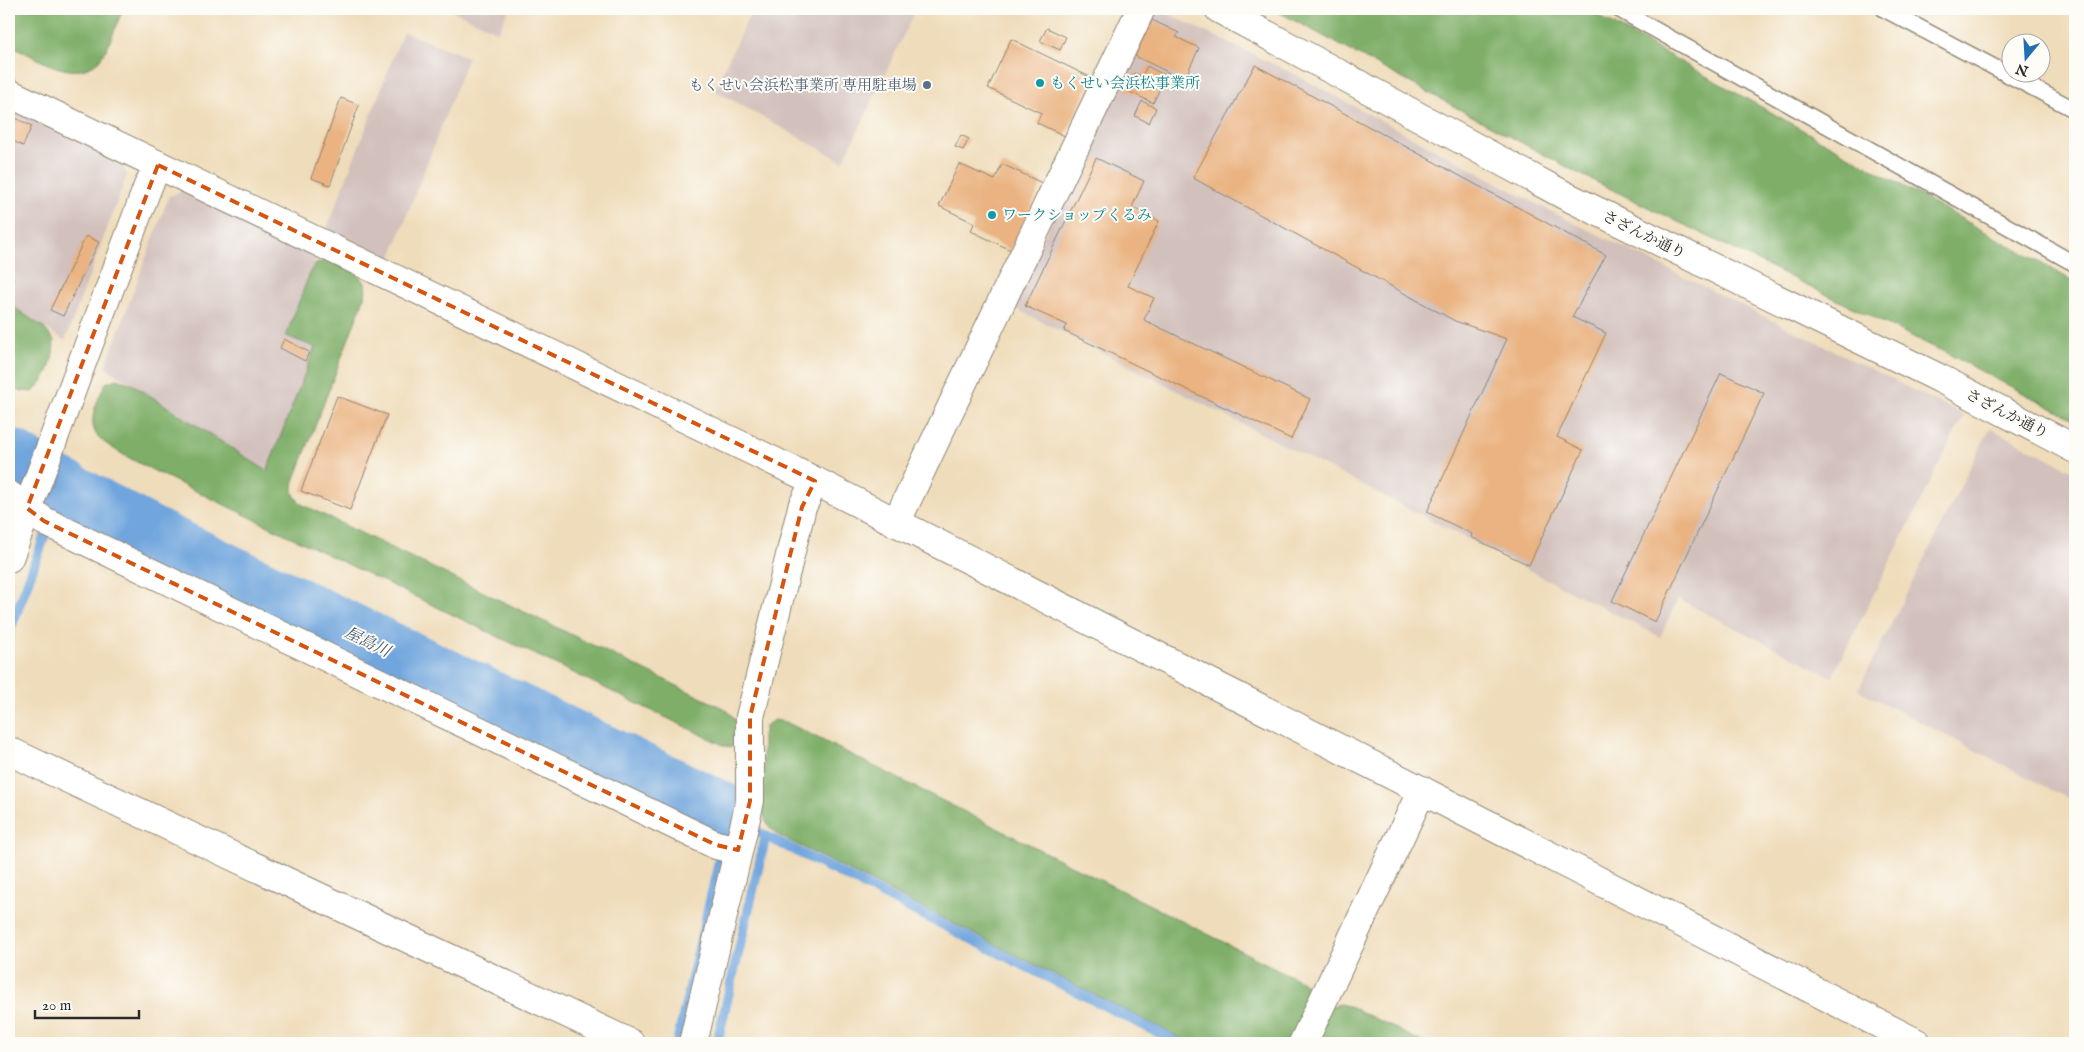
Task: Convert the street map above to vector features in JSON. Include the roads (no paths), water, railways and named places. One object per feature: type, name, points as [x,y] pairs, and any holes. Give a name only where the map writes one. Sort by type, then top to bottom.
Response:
[{"type":"street","points":[[896,523],[1141,9]]},
{"type":"street","name":"さざんか通り","points":[[1219,9],[1564,195],[1939,378],[2075,449]]},
{"type":"street","points":[[9,93],[815,481],[1917,1043]]},
{"type":"street","points":[[9,558],[22,501],[48,455],[148,186],[158,165]]},
{"type":"street","points":[[693,1043],[750,801],[750,717],[802,507],[815,481]]},
{"type":"street","points":[[22,501],[44,521],[716,845],[738,850]]},
{"type":"street","points":[[9,751],[630,1043]]},
{"type":"street","points":[[1303,1043],[1422,790]]},
{"type":"lane","points":[[1618,9],[2075,264]]},
{"type":"lane","points":[[1884,9],[2075,110]]},
{"type":"waterway","name":"屋島川","points":[[9,459],[45,481],[151,538],[730,817]]},
{"type":"waterway","points":[[55,509],[62,490]]},
{"type":"waterway","points":[[9,633],[44,538]]},
{"type":"waterway","points":[[726,838],[730,817],[733,819]]},
{"type":"waterway","points":[[756,831],[1179,1043]]},
{"type":"waterway","points":[[717,1043],[766,835]]},
{"type":"waterway","points":[[677,1043],[720,858]]},
{"type":"place","name":"もくせい会浜松事業所","points":[[1040,83]]},
{"type":"place","name":"もくせい会浜松事業所 専用駐車場","points":[[927,85]]},
{"type":"place","name":"ワークショップくるみ","points":[[992,215]]}]
